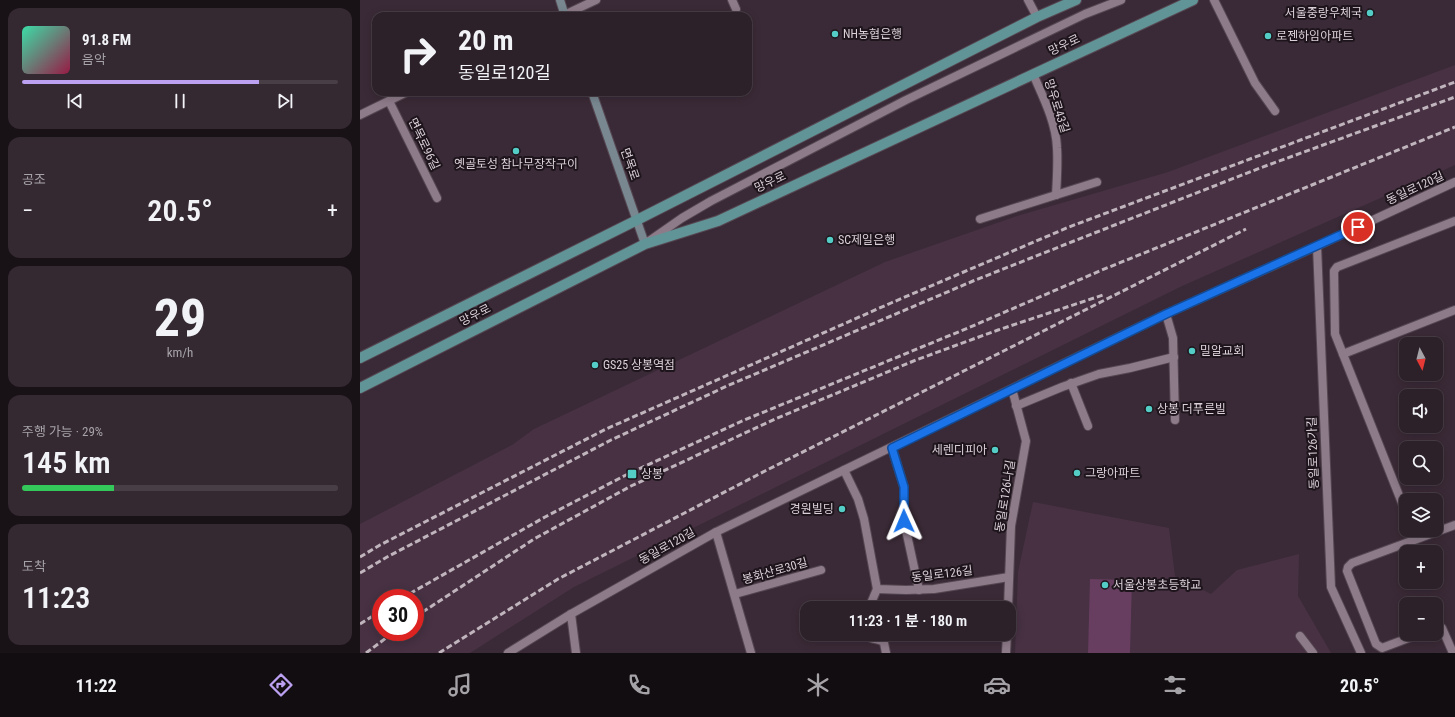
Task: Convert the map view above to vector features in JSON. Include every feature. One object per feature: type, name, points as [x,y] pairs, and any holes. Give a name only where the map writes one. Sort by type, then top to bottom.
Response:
[{"type":"main road","points":[[560,0],[563,12]]},
{"type":"main road","name":"망우로","points":[[360,388],[645,244],[718,221],[1193,0]]},
{"type":"main road","name":"망우로","points":[[360,358],[637,220],[1037,17],[1076,1]]},
{"type":"main road","name":"면목로","points":[[593,96],[645,244]]},
{"type":"street","points":[[572,12],[596,0]]},
{"type":"street","points":[[732,0],[736,9]]},
{"type":"street","points":[[1028,0],[1037,17]]},
{"type":"street","points":[[645,244],[682,218],[711,201],[906,100],[1085,14],[1122,0]]},
{"type":"street","points":[[1214,0],[1255,83],[1275,110]]},
{"type":"street","name":"망우로43길","points":[[1033,74],[1054,130],[1057,147],[1056,195]]},
{"type":"street","points":[[360,115],[399,96]]},
{"type":"street","name":"면목로96길","points":[[389,101],[437,198]]},
{"type":"street","points":[[980,219],[1097,182]]},
{"type":"street","name":"동일로120길","points":[[508,653],[571,614],[716,532],[1166,314],[1455,182]]},
{"type":"street","points":[[1399,494],[1336,338],[1334,329],[1334,271],[1337,267],[1455,221]]},
{"type":"street","name":"동일로126가길","points":[[1317,246],[1331,588],[1361,653]]},
{"type":"street","points":[[1343,354],[1455,310]]},
{"type":"street","points":[[1166,314],[1173,338],[1175,420]]},
{"type":"street","points":[[1165,342],[1173,338]]},
{"type":"street","points":[[1016,406],[1071,383],[1099,374],[1174,357]]},
{"type":"street","points":[[1071,383],[1088,426]]},
{"type":"street","name":"동일로126나길","points":[[1008,601],[1011,526],[1026,441],[1012,389]]},
{"type":"street","points":[[892,448],[903,483],[904,521],[919,590]]},
{"type":"street","points":[[844,470],[858,499],[864,519],[877,588],[872,601]]},
{"type":"street","points":[[1400,641],[1382,648],[1376,644],[1346,571],[1352,563],[1416,538],[1455,525]]},
{"type":"street","name":"봉화산로30길","points":[[716,532],[751,653]]},
{"type":"street","name":"봉화산로30길","points":[[735,594],[821,570]]},
{"type":"street","name":"동일로126길","points":[[877,588],[919,590],[934,589],[1009,577]]},
{"type":"street","points":[[571,614],[576,653]]},
{"type":"street","points":[[1443,630],[1453,653]]},
{"type":"street","points":[[1300,636],[1313,653]]},
{"type":"street","points":[[882,641],[884,643],[886,653]]},
{"type":"street","points":[[1006,641],[1006,653]]},
{"type":"shaded area","points":[[1455,65],[1455,165],[1180,287],[574,587],[470,653],[360,653],[360,524],[512,445],[534,429],[885,262],[1017,216],[1168,172]]},
{"type":"shaded area","name":"서울상봉초등학교","points":[[1033,502],[1169,528],[1175,576],[1211,594],[1237,570],[1299,554],[1298,596],[1331,653],[1015,653],[1018,572]]},
{"type":"shaded area","points":[[1090,579],[1132,580],[1130,653],[1088,653]]},
{"type":"railway","points":[[360,557],[380,545],[606,429],[891,303],[1069,227],[1455,82]]},
{"type":"railway","points":[[360,573],[387,557],[611,440],[727,386],[973,281],[1260,168],[1455,97]]},
{"type":"railway","points":[[418,589],[545,517],[626,475],[742,421],[968,328],[1102,270],[1455,127]]},
{"type":"railway","points":[[439,653],[558,579],[765,471],[1246,229]]},
{"type":"railway","points":[[424,611],[534,539],[631,486],[775,419],[916,360],[998,330],[1103,295]]},
{"type":"railway","points":[[360,624],[372,617]]},
{"type":"railway","points":[[366,653],[382,641]]},
{"type":"place","name":"서울중랑우체국","points":[[1370,13]]},
{"type":"place","name":"NH농협은행","points":[[835,34]]},
{"type":"place","name":"로젠하임아파트","points":[[1268,36]]},
{"type":"place","name":"옛골토성 참나무장작구이","points":[[516,151]]},
{"type":"place","name":"SC제일은행","points":[[830,240]]},
{"type":"place","name":"밀알교회","points":[[1192,351]]},
{"type":"place","name":"GS25 상봉역점","points":[[595,365]]},
{"type":"place","name":"상봉 더푸른빌","points":[[1149,409]]},
{"type":"place","name":"세렌디피아","points":[[995,450]]},
{"type":"place","name":"그랑아파트","points":[[1077,473]]},
{"type":"place","name":"상봉","points":[[632,474]]},
{"type":"place","name":"경원빌딩","points":[[842,509]]},
{"type":"place","name":"서울상봉초등학교","points":[[1105,585]]},
{"type":"route","points":[[904,521],[904,487],[892,448],[1166,314],[1358,227]]}]
